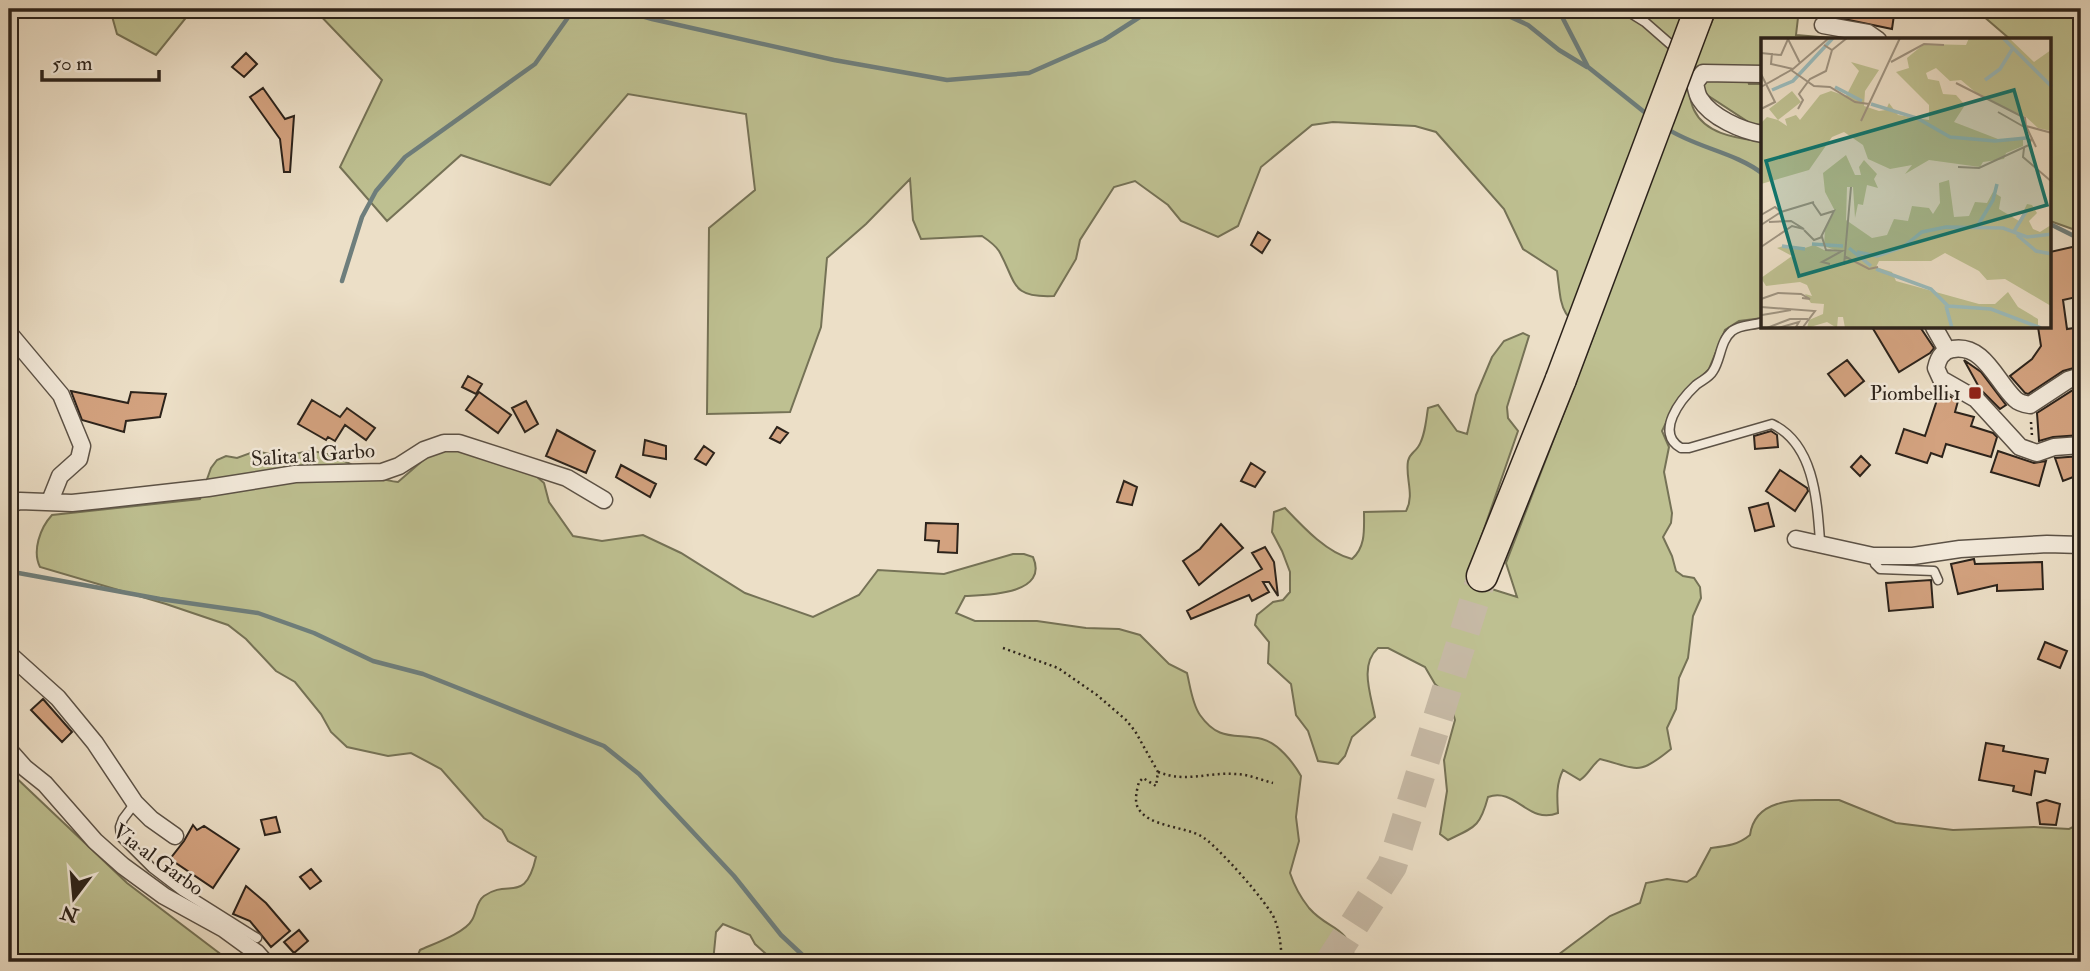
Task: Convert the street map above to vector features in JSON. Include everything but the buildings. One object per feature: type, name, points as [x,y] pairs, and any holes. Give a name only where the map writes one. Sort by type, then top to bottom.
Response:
[{"type":"highway","points":[[1482,576],[1561,379],[1700,9]]},
{"type":"street","points":[[1823,24],[1868,33],[1875,38]]},
{"type":"street","points":[[1761,74],[1703,73],[1695,83],[1699,98],[1713,113],[1744,129],[1761,133]]},
{"type":"street","points":[[1935,329],[1947,350]]},
{"type":"street","points":[[9,333],[61,395],[82,446],[79,459],[60,476],[50,501]]},
{"type":"street","points":[[2081,376],[2068,380],[2030,405],[2015,399],[1977,354],[1959,348],[1947,350],[1938,360],[1936,368],[1938,376],[1976,399],[2016,444],[2034,453],[2054,447],[2081,444]]},
{"type":"street","name":"Salita al Garbo","points":[[9,504],[20,501],[72,503],[101,500],[208,488],[295,474],[382,472],[399,466],[424,450],[444,443],[459,443],[567,478],[604,500]]},
{"type":"street","points":[[1796,539],[1873,556],[1913,556],[1960,549],[2081,545]]},
{"type":"street","points":[[9,654],[58,698],[95,743],[135,803],[151,819],[175,836]]},
{"type":"street","name":"Via al Garbo","points":[[9,750],[25,768],[45,783],[95,841],[123,866],[164,896],[224,929],[265,962]]},
{"type":"lane","points":[[1624,9],[1645,22],[1703,73]]},
{"type":"lane","points":[[1761,322],[1741,326],[1725,339],[1713,371],[1696,385],[1673,416],[1668,431],[1670,439],[1681,448],[1689,448],[1772,424],[1780,428],[1804,456],[1816,496],[1819,541],[1824,547]]},
{"type":"lane","points":[[1873,556],[1880,569],[1934,571],[1938,580]]},
{"type":"lane","points":[[135,803],[123,818],[121,837],[152,868],[182,891],[257,938]]},
{"type":"path","points":[[2030,405],[2034,453]]},
{"type":"path","points":[[1003,648],[1058,668],[1097,695],[1130,726],[1158,772],[1157,784],[1154,786],[1143,778],[1140,780],[1136,804],[1138,809],[1155,821],[1203,837],[1233,867],[1266,903],[1275,919],[1282,962]]},
{"type":"path","points":[[1158,772],[1191,779],[1239,774],[1273,783]]},
{"type":"green space","points":[[110,9],[193,9],[156,55],[117,34]]},
{"type":"green space","points":[[314,9],[1686,9],[1660,72],[1687,81],[1717,9],[1799,9],[1796,35],[1832,38],[1761,38],[1761,67],[1744,68],[1749,84],[1761,84],[1761,127],[1753,125],[1687,82],[1694,110],[1706,125],[1724,134],[1761,142],[1761,318],[1739,321],[1725,330],[1709,369],[1675,404],[1662,431],[1669,447],[1664,472],[1672,513],[1671,523],[1663,537],[1676,571],[1683,576],[1694,578],[1700,587],[1701,598],[1693,616],[1688,658],[1679,678],[1676,709],[1667,728],[1671,749],[1651,763],[1638,768],[1600,759],[1580,780],[1563,770],[1558,786],[1558,813],[1538,814],[1507,797],[1488,797],[1482,815],[1475,825],[1448,840],[1440,834],[1447,791],[1444,760],[1455,720],[1443,691],[1435,684],[1425,667],[1388,648],[1378,648],[1372,655],[1368,672],[1375,717],[1352,737],[1345,756],[1338,764],[1318,761],[1308,731],[1296,715],[1291,684],[1268,663],[1269,642],[1255,625],[1257,615],[1273,602],[1283,600],[1290,592],[1290,572],[1272,532],[1274,512],[1285,508],[1325,545],[1352,559],[1362,543],[1364,512],[1406,511],[1410,499],[1408,461],[1422,438],[1428,408],[1438,405],[1457,431],[1467,434],[1476,395],[1492,357],[1504,341],[1523,333],[1529,336],[1507,407],[1508,418],[1518,431],[1466,581],[1517,597],[1506,563],[1595,332],[1574,322],[1568,316],[1561,302],[1557,271],[1523,249],[1504,209],[1436,132],[1415,126],[1333,122],[1312,125],[1261,167],[1238,226],[1218,237],[1181,221],[1168,205],[1135,181],[1114,187],[1080,240],[1076,259],[1054,296],[1040,296],[1022,291],[1013,280],[999,251],[982,236],[921,239],[913,220],[910,179],[866,224],[827,258],[821,327],[790,412],[707,414],[709,228],[755,190],[746,114],[628,94],[550,185],[461,155],[387,221],[340,167],[382,80]]},
{"type":"green space","points":[[1975,9],[2081,9],[2081,232],[2052,222],[2052,38],[2009,38]]},
{"type":"green space","points":[[456,446],[536,476],[544,483],[549,502],[573,536],[602,541],[643,535],[681,553],[745,593],[813,617],[859,595],[878,570],[944,574],[1013,554],[1033,557],[1036,569],[1033,579],[1025,585],[1001,593],[965,596],[956,613],[975,621],[1037,621],[1086,628],[1119,629],[1140,635],[1169,664],[1187,673],[1197,711],[1207,724],[1228,735],[1268,741],[1279,749],[1301,776],[1296,817],[1299,841],[1290,873],[1309,908],[1347,940],[1356,962],[775,962],[755,944],[750,935],[723,924],[716,932],[713,962],[415,962],[420,950],[448,938],[468,925],[484,896],[493,891],[521,886],[527,881],[536,857],[508,841],[502,830],[484,818],[441,769],[411,753],[388,756],[347,747],[331,732],[321,714],[295,682],[276,671],[246,639],[228,625],[40,567],[37,547],[44,526],[52,515],[200,499],[211,468],[217,460],[226,456],[237,458],[256,451],[287,458],[301,452],[315,452],[398,482],[436,449]]},
{"type":"green space","points":[[9,771],[127,883],[231,962],[9,962]]},
{"type":"green space","points":[[1798,800],[1839,800],[1896,823],[1953,830],[2034,827],[2069,829],[2081,823],[2081,962],[1552,962],[1610,916],[1640,903],[1646,883],[1667,879],[1687,882],[1696,876],[1711,848],[1746,838],[1750,835],[1754,821],[1772,806]]},
{"type":"waterway","points":[[165,12],[168,9]]},
{"type":"waterway","points":[[342,281],[362,217],[376,191],[405,157],[535,64],[574,9]]},
{"type":"waterway","points":[[617,9],[834,60],[947,80],[1029,73],[1104,40],[1146,13],[1163,9]]},
{"type":"waterway","points":[[1493,9],[1528,25],[1559,50],[1587,67]]},
{"type":"waterway","points":[[1558,9],[1588,67],[1648,115]]},
{"type":"waterway","points":[[1666,128],[1690,141],[1740,160],[1761,173]]},
{"type":"waterway","points":[[2052,225],[2074,236],[2081,233]]},
{"type":"waterway","points":[[13,572],[160,599],[258,613],[314,633],[373,661],[423,674],[604,746],[639,774],[734,876],[781,935],[810,962]]},
{"type":"tunnel","points":[[1330,962],[1392,866],[1482,576]]},
{"type":"place","name":"Piombelli 1","points":[[1975,393]]}]
